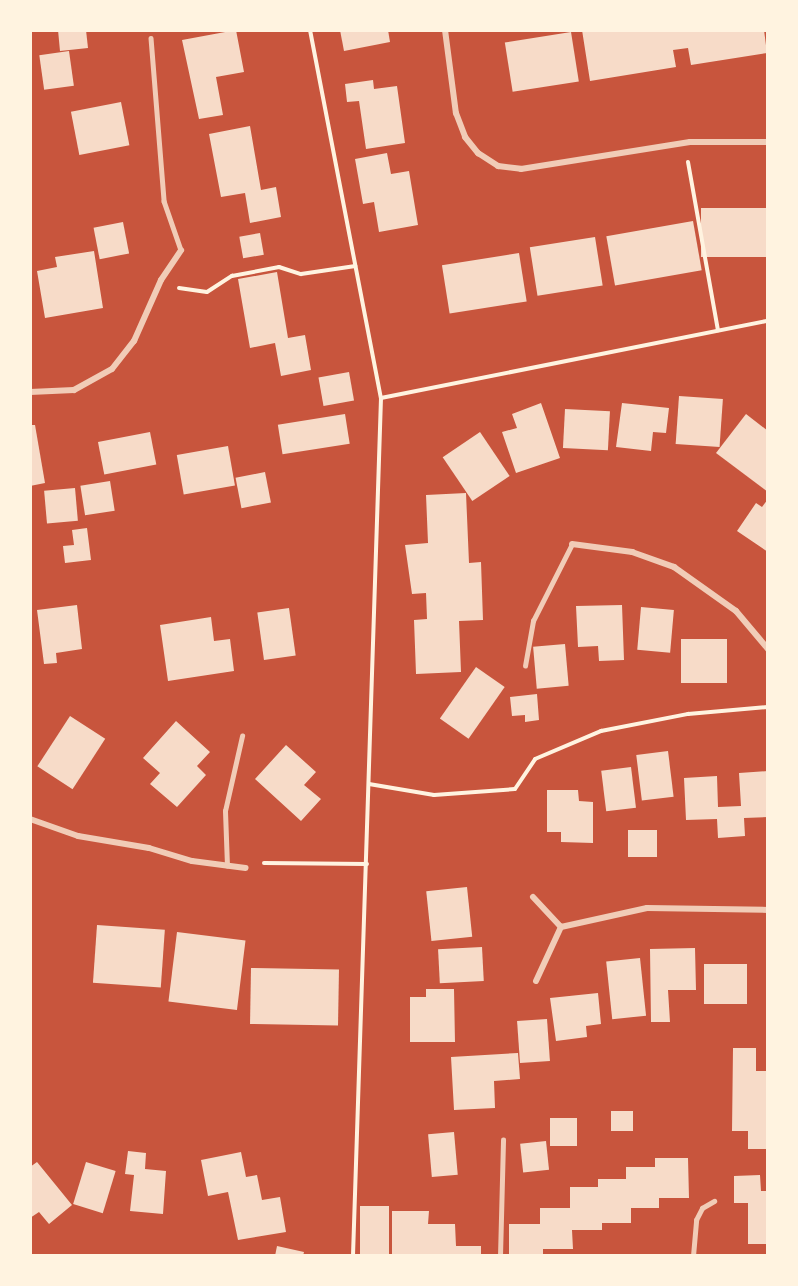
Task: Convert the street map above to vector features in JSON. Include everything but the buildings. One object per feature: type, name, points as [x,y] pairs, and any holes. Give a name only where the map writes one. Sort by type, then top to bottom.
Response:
[{"type":"street","points":[[445,30],[456,113],[465,137],[478,153],[498,166],[521,169],[684,143],[768,142]]},
{"type":"street","points":[[30,392],[74,390],[103,375],[134,341],[155,295],[181,250]]},
{"type":"street","points":[[572,544],[632,552],[674,567],[736,611],[768,649]]},
{"type":"street","points":[[30,819],[78,836],[246,868]]},
{"type":"street","points":[[533,897],[561,927]]},
{"type":"street","points":[[561,927],[647,908],[768,910]]},
{"type":"street","points":[[536,981],[561,927]]},
{"type":"lane","points":[[151,38],[164,201],[181,250]]},
{"type":"lane","points":[[525,666],[533,621],[572,544]]},
{"type":"lane","points":[[227,866],[225,811],[242,736]]},
{"type":"lane","points":[[500,1256],[503,1140]]},
{"type":"lane","points":[[693,1256],[696,1220],[702,1208],[714,1201]]},
{"type":"path","points":[[310,30],[381,398],[353,1256]]},
{"type":"path","points":[[684,143],[718,330]]},
{"type":"path","points":[[155,295],[181,288],[207,292],[232,276],[279,267],[301,274],[355,266]]},
{"type":"path","points":[[381,398],[768,321]]},
{"type":"path","points":[[369,784],[434,795],[515,789],[535,759],[602,730],[688,714],[768,707]]},
{"type":"path","points":[[246,868],[274,860],[367,864]]}]
